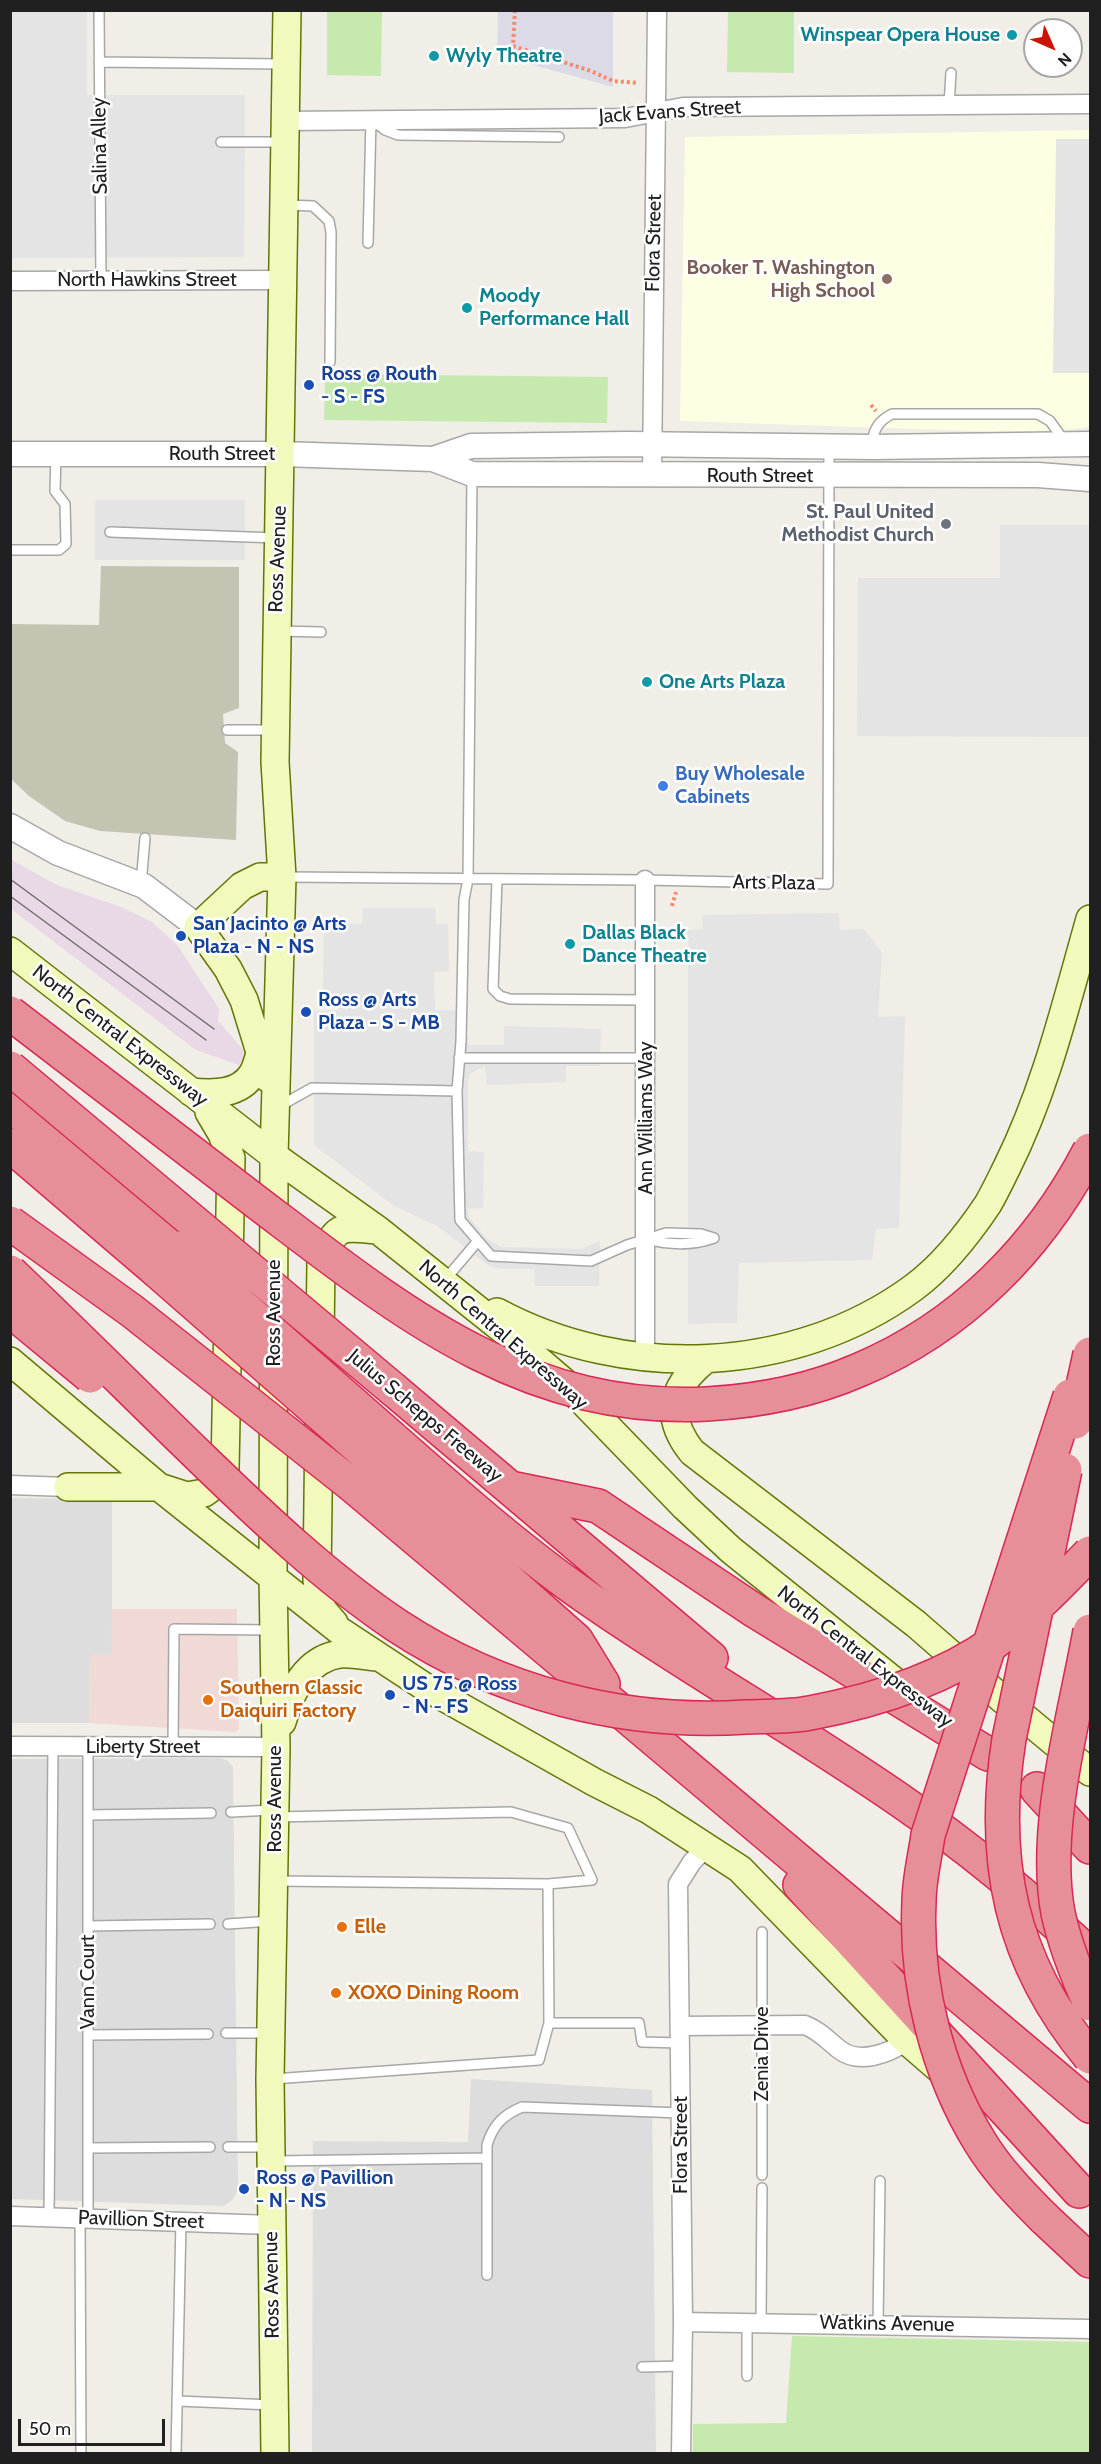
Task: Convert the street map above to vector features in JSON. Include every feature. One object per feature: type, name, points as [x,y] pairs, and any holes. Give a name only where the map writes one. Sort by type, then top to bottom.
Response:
[{"type":"highway","points":[[10,1013],[360,1280],[442,1334],[526,1376],[565,1389],[605,1398],[687,1405],[764,1398],[842,1377],[898,1352],[951,1318],[1004,1272],[1051,1216],[1090,1150]]},
{"type":"highway","name":"Julius Schepps Freeway","points":[[10,1068],[736,1679],[842,1761]]},
{"type":"highway","points":[[10,1104],[166,1259],[383,1449],[576,1640],[619,1711]]},
{"type":"highway","points":[[10,1145],[166,1259]]},
{"type":"highway","points":[[10,1223],[132,1311],[352,1485],[1090,2106]]},
{"type":"highway","points":[[10,1272],[264,1519]]},
{"type":"highway","points":[[10,1310],[348,1590],[397,1626],[494,1677],[567,1702],[655,1718],[728,1719],[808,1714],[872,1698],[938,1674],[993,1643],[1032,1612],[1090,1553]]},
{"type":"highway","points":[[1090,1353],[1009,1739],[1003,1780],[1002,1841],[1006,1876],[1023,1943],[1048,1998],[1090,2057]]},
{"type":"highway","points":[[1090,1353],[1070,1396],[948,1768],[928,1834],[919,1902],[921,1961],[930,2020],[948,2080],[980,2142],[1015,2188],[1090,2261]]},
{"type":"highway","points":[[383,1449],[620,1620],[842,1761],[970,1851],[1026,1897],[1090,1955]]},
{"type":"highway","points":[[511,1488],[598,1506],[755,1611],[988,1754]]},
{"type":"highway","points":[[1090,1631],[1058,1797],[1054,1853],[1058,1911],[1067,1946],[1090,2004]]},
{"type":"highway","points":[[670,1754],[757,1840],[1085,2197]]},
{"type":"highway","points":[[1037,1789],[1090,1847]]},
{"type":"main road","name":"Ross Avenue","points":[[275,2454],[270,2079],[273,2033],[276,1747],[273,1578],[274,1156],[282,877],[275,730],[287,10]]},
{"type":"main road","points":[[198,927],[242,886],[260,877],[282,877]]},
{"type":"main road","points":[[443,1283],[517,1323],[543,1334],[587,1348],[645,1357],[705,1360],[743,1356],[788,1347],[829,1333],[875,1312],[914,1287],[953,1250],[989,1203],[1018,1144],[1044,1079],[1090,919]]},
{"type":"main road","name":"Ross Avenue","points":[[198,927],[228,969],[244,1000],[261,1049],[276,1108]]},
{"type":"main road","name":"North Central Expressway","points":[[10,951],[274,1156],[378,1230],[565,1383],[685,1507],[731,1550],[988,1754],[1090,1828]]},
{"type":"main road","points":[[197,1096],[219,1095],[238,1086],[253,1074],[261,1049]]},
{"type":"main road","points":[[68,1487],[159,1487],[187,1496],[204,1493],[218,1483],[225,1470],[231,1158],[222,1134],[197,1096]]},
{"type":"main road","points":[[340,1631],[322,1609],[317,1580],[321,1261],[331,1237],[338,1231],[348,1227],[378,1230]]},
{"type":"main road","points":[[705,1360],[691,1371],[681,1386],[675,1403],[674,1421],[683,1441],[692,1452],[916,1624],[1000,1698],[1090,1772]]},
{"type":"main road","points":[[10,1361],[159,1487],[340,1631],[422,1685],[594,1782],[649,1810],[740,1869],[907,2041],[1085,2197]]},
{"type":"main road","points":[[68,1487],[94,1469],[99,1455],[95,1433]]},
{"type":"main road","points":[[276,1747],[292,1691],[305,1673],[319,1662],[337,1654],[380,1658]]},
{"type":"street","name":"Flora Street","points":[[652,475],[657,10]]},
{"type":"street","name":"Jack Evans Street","points":[[285,132],[371,119],[626,118],[683,107],[1090,104]]},
{"type":"street","name":"North Hawkins Street","points":[[10,281],[283,280]]},
{"type":"street","name":"Routh Street","points":[[433,459],[471,446],[652,444],[872,447],[1090,444]]},
{"type":"street","name":"Routh Street","points":[[10,454],[280,454],[433,459],[472,474],[1038,476],[1090,479]]},
{"type":"street","points":[[10,826],[58,853],[141,885],[176,908],[198,927]]},
{"type":"street","name":"Ann Williams Way","points":[[645,880],[645,1357]]},
{"type":"street","points":[[10,1485],[68,1487]]},
{"type":"street","name":"Liberty Street","points":[[10,1746],[276,1747]]},
{"type":"street","name":"Flora Street","points":[[681,2454],[683,2322],[678,1884],[706,1846]]},
{"type":"street","points":[[681,2035],[762,2026],[805,2025],[818,2030],[840,2050],[853,2057],[880,2055],[907,2041]]},
{"type":"street","name":"Pavillion Street","points":[[10,2216],[271,2225]]},
{"type":"street","name":"Watkins Avenue","points":[[683,2322],[1090,2329]]},
{"type":"lane","name":"Salina Alley","points":[[99,10],[101,280]]},
{"type":"lane","points":[[99,62],[286,64]]},
{"type":"lane","points":[[950,105],[951,73]]},
{"type":"lane","points":[[371,119],[386,130],[398,135],[559,137]]},
{"type":"lane","points":[[368,243],[371,119]]},
{"type":"lane","points":[[221,142],[285,132]]},
{"type":"lane","points":[[284,205],[313,206],[329,221],[331,232],[330,362]]},
{"type":"lane","points":[[872,447],[873,433],[881,419],[892,414],[1038,414],[1050,421],[1066,444]]},
{"type":"lane","name":"Arts Plaza","points":[[282,877],[828,884],[829,447]]},
{"type":"lane","points":[[10,550],[59,550],[66,544],[65,504],[55,490],[56,454]]},
{"type":"lane","points":[[472,474],[468,879],[464,900],[457,1091],[460,1220],[491,1256],[591,1261],[646,1239],[666,1233],[701,1234],[714,1238],[701,1243],[666,1244],[646,1239]]},
{"type":"lane","points":[[110,532],[279,538]]},
{"type":"lane","points":[[276,631],[321,632]]},
{"type":"lane","points":[[227,730],[275,730]]},
{"type":"lane","points":[[141,885],[145,838]]},
{"type":"lane","points":[[497,879],[493,989],[500,996],[510,999],[646,1000]]},
{"type":"lane","points":[[459,1058],[646,1058]]},
{"type":"lane","points":[[276,1108],[312,1088],[457,1091]]},
{"type":"lane","points":[[443,1283],[477,1242]]},
{"type":"lane","points":[[173,1747],[174,1629],[274,1630]]},
{"type":"lane","points":[[49,2216],[53,1747]]},
{"type":"lane","name":"Vann Court","points":[[81,2454],[84,2217],[88,2148],[88,1747]]},
{"type":"lane","points":[[231,1812],[511,1812],[568,1828],[592,1880],[548,1884],[274,1881]]},
{"type":"lane","points":[[88,1815],[211,1813]]},
{"type":"lane","points":[[270,2079],[539,2060],[549,2023],[548,1884]]},
{"type":"lane","points":[[228,1924],[274,1921]]},
{"type":"lane","points":[[88,1926],[210,1924]]},
{"type":"lane","name":"Zenia Drive","points":[[762,1932],[762,2175]]},
{"type":"lane","points":[[549,2023],[639,2023],[642,2042],[681,2035]]},
{"type":"lane","points":[[226,2033],[273,2033]]},
{"type":"lane","points":[[88,2035],[207,2034]]},
{"type":"lane","points":[[487,2275],[487,2145],[490,2132],[509,2112],[522,2107],[681,2113]]},
{"type":"lane","points":[[88,2148],[210,2147]]},
{"type":"lane","points":[[228,2147],[272,2154],[487,2158]]},
{"type":"lane","points":[[878,2324],[880,2181]]},
{"type":"lane","points":[[747,2376],[754,2322],[762,2188]]},
{"type":"lane","points":[[176,2454],[181,2221]]},
{"type":"lane","points":[[642,2367],[682,2366]]},
{"type":"lane","points":[[178,2401],[274,2405]]},
{"type":"path","points":[[515,10],[513,46],[591,70],[613,81],[638,83]]},
{"type":"shaded area","points":[[10,11],[87,11],[87,95],[245,95],[244,257],[11,258]]},
{"type":"shaded area","points":[[498,11],[613,11],[613,87],[497,55]]},
{"type":"shaded area","name":"Booker T. Washington High School","points":[[1090,130],[1090,427],[1036,433],[680,421],[685,137]]},
{"type":"shaded area","points":[[1056,139],[1090,139],[1090,373],[1053,373]]},
{"type":"shaded area","points":[[95,500],[245,500],[245,560],[95,560]]},
{"type":"shaded area","points":[[1000,525],[1090,525],[1090,737],[857,736],[858,578],[1000,578]]},
{"type":"shaded area","points":[[101,566],[239,567],[239,708],[223,714],[225,743],[238,752],[236,840],[100,831],[65,821],[29,796],[11,779],[10,624],[99,625]]},
{"type":"shaded area","points":[[10,859],[57,885],[121,907],[152,922],[178,946],[219,1009],[218,1021],[247,1054],[239,1065],[196,1050],[11,909]]},
{"type":"shaded area","points":[[363,908],[435,908],[436,924],[448,924],[449,971],[434,972],[435,1010],[467,1011],[468,1045],[504,1045],[504,1026],[601,1029],[600,1066],[566,1066],[566,1082],[487,1085],[485,1066],[471,1073],[468,1080],[468,1151],[484,1152],[483,1208],[468,1209],[469,1217],[487,1239],[501,1247],[581,1249],[600,1241],[599,1286],[535,1286],[534,1269],[501,1269],[489,1266],[437,1226],[394,1206],[314,1145],[314,1011],[349,1010],[337,1010],[337,994],[323,994],[324,924],[362,924]]},
{"type":"shaded area","points":[[839,913],[840,930],[864,929],[882,952],[878,1017],[905,1016],[899,1228],[876,1229],[872,1260],[739,1263],[737,1323],[688,1324],[688,930],[703,929],[702,915]]},
{"type":"shaded area","points":[[11,1498],[112,1499],[112,1654],[90,1654],[89,1723],[11,1723]]},
{"type":"shaded area","points":[[112,1609],[237,1609],[239,1729],[235,1732],[89,1723],[90,1654],[111,1654]]},
{"type":"shaded area","points":[[219,1758],[227,1760],[233,1767],[238,2190],[233,2199],[224,2206],[11,2199],[11,1759]]},
{"type":"shaded area","points":[[471,2079],[652,2090],[656,2453],[312,2454],[313,2141],[468,2142]]},
{"type":"green space","points":[[327,11],[382,11],[381,76],[327,75]]},
{"type":"green space","points":[[728,11],[794,11],[794,73],[727,72]]},
{"type":"green space","points":[[325,374],[608,377],[607,423],[324,420]]},
{"type":"green space","points":[[792,2336],[1090,2342],[1090,2453],[693,2453],[693,2424],[786,2423]]},
{"type":"tram line","points":[[10,879],[214,1029]]},
{"type":"tram line","points":[[10,896],[206,1040]]},
{"type":"place","name":"Winspear Opera House","points":[[1012,35]]},
{"type":"place","name":"Wyly Theatre","points":[[434,56]]},
{"type":"place","name":"Booker T. Washington High School","points":[[887,279]]},
{"type":"place","name":"Moody Performance Hall","points":[[467,308]]},
{"type":"place","name":"Ross @ Routh - S - FS","points":[[309,385]]},
{"type":"place","name":"St. Paul United Methodist Church","points":[[946,524]]},
{"type":"place","name":"One Arts Plaza","points":[[647,682]]},
{"type":"place","name":"Buy Wholesale Cabinets","points":[[663,786]]},
{"type":"place","name":"San Jacinto @ Arts Plaza - N - NS","points":[[181,936]]},
{"type":"place","name":"Dallas Black Dance Theatre","points":[[570,944]]},
{"type":"place","name":"Ross @ Arts Plaza - S - MB","points":[[306,1012]]},
{"type":"place","name":"US 75 @ Ross - N - FS","points":[[390,1695]]},
{"type":"place","name":"Southern Classic Daiquiri Factory","points":[[208,1700]]},
{"type":"place","name":"Elle","points":[[342,1927]]},
{"type":"place","name":"XOXO Dining Room","points":[[336,1993]]},
{"type":"place","name":"Ross @ Pavillion - N - NS","points":[[244,2189]]}]
